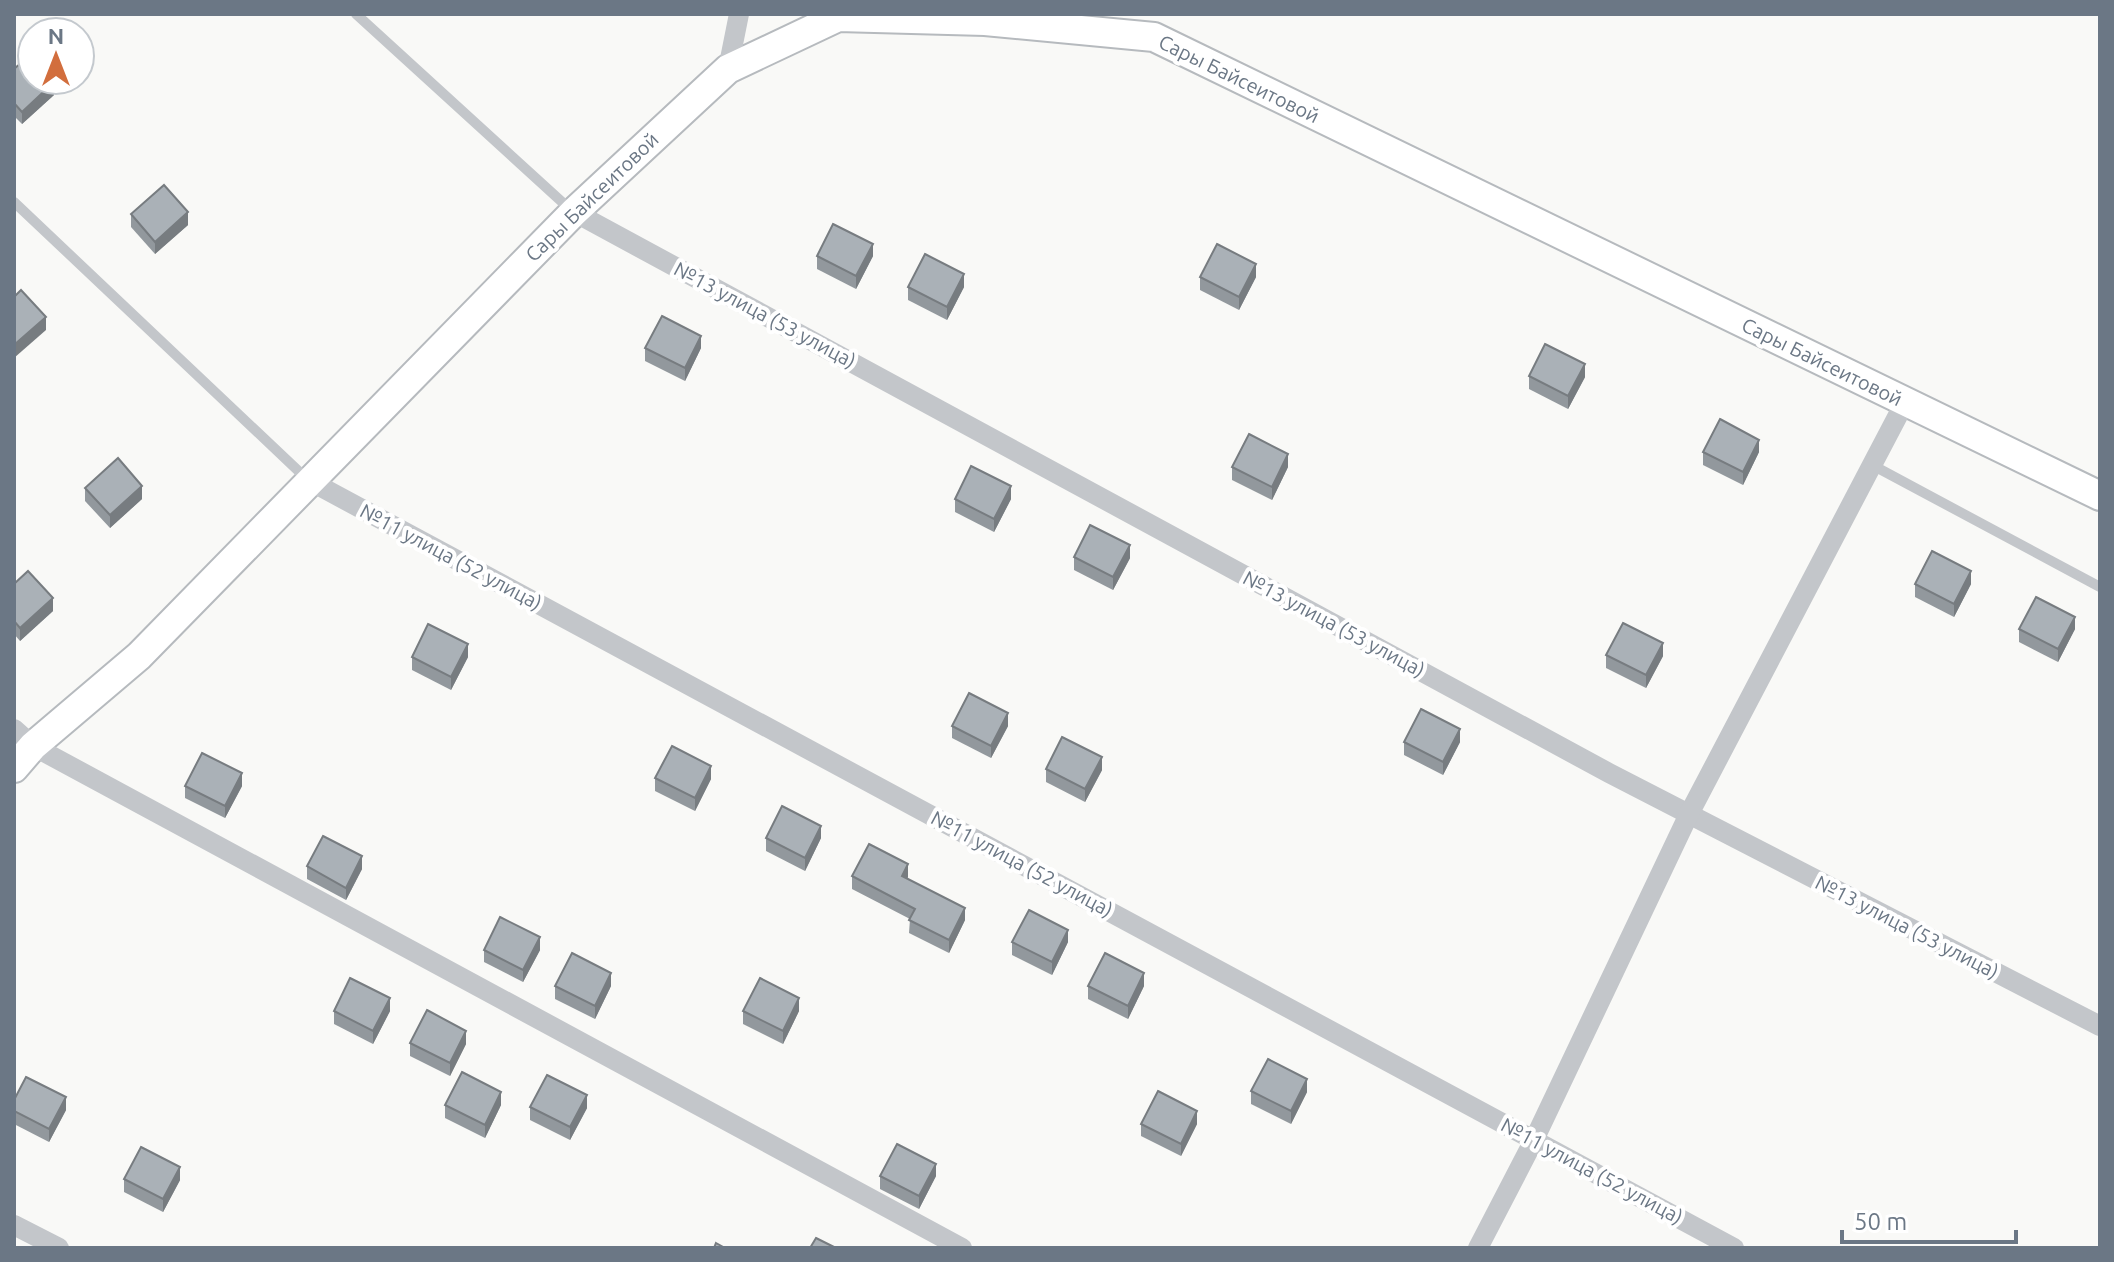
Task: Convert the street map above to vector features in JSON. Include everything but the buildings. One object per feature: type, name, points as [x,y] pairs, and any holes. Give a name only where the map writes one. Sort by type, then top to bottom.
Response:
[{"type":"street","points":[[728,69],[739,14]]},
{"type":"street","name":"Сары Байсеитовой","points":[[14,768],[23,738],[139,656],[574,212],[728,69],[838,17],[985,21],[1154,37],[2100,496]]},
{"type":"street","name":"№13 улица (53 улица)","points":[[574,212],[1689,814],[2100,1026]]},
{"type":"street","points":[[1478,1248],[1534,1140],[1689,814],[1905,402]]},
{"type":"street","name":"№11 улица (52 улица)","points":[[310,481],[1734,1248]]},
{"type":"street","points":[[23,738],[962,1248]]},
{"type":"street","points":[[14,1225],[59,1248]]},
{"type":"lane","points":[[356,14],[574,212]]},
{"type":"lane","points":[[14,202],[310,481]]},
{"type":"lane","points":[[1874,466],[2100,587]]}]
